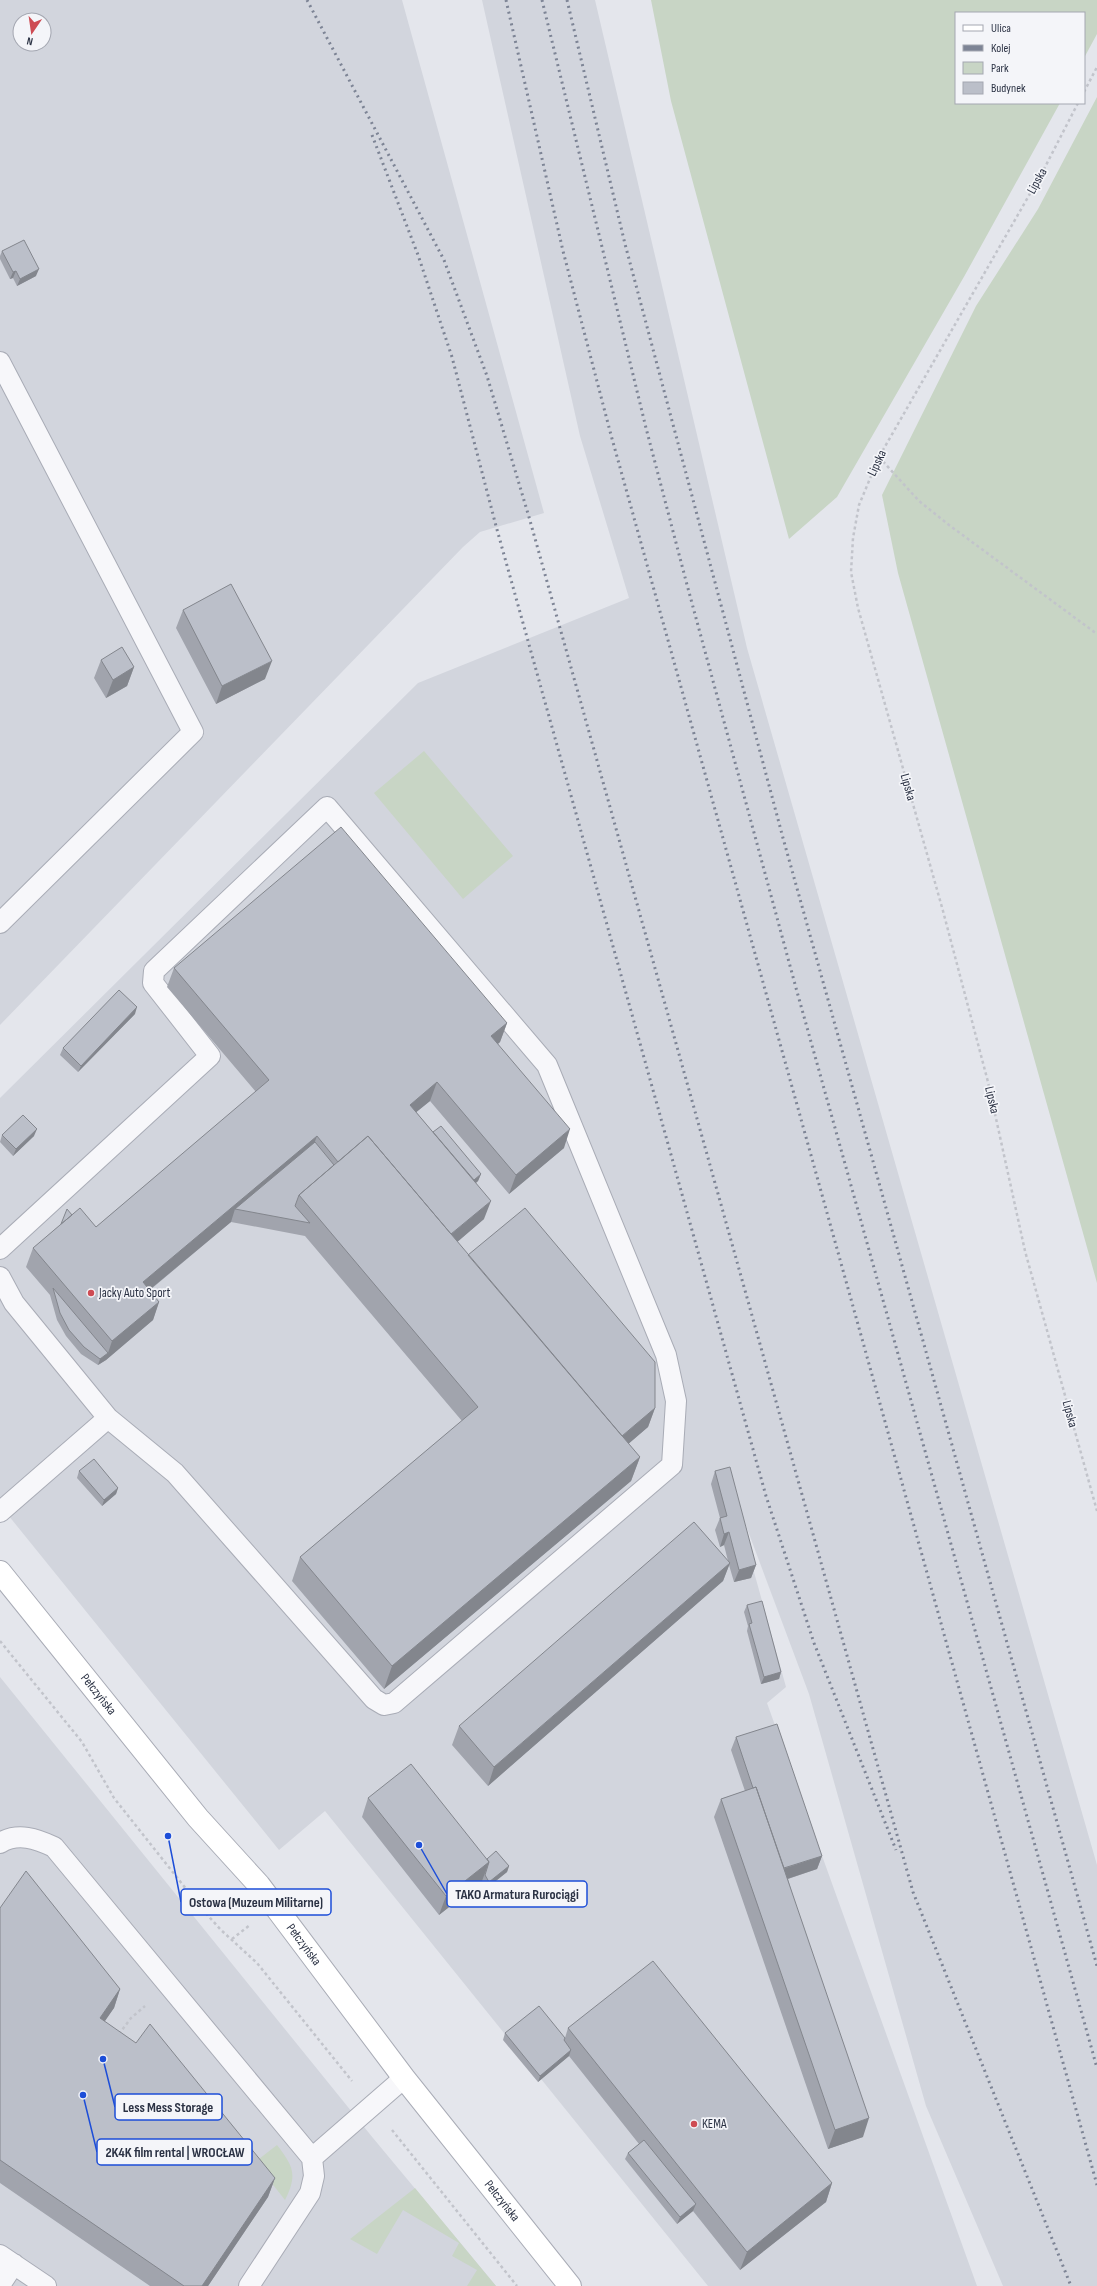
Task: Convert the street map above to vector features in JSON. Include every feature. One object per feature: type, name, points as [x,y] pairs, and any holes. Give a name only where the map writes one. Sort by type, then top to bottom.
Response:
[{"type":"main road","name":"Pełczyńska","points":[[0,1572],[198,1818],[259,1885],[404,2078],[570,2286]]},
{"type":"lane","points":[[0,362],[193,732],[0,923]]},
{"type":"lane","points":[[0,1249],[210,1056],[153,983],[154,971],[327,807],[547,1065],[666,1355],[676,1401],[672,1465],[394,1703],[384,1705],[374,1699],[175,1473],[108,1418],[14,1304],[0,1277]]},
{"type":"lane","points":[[0,1512],[108,1418]]},
{"type":"lane","points":[[0,1843],[20,1837],[38,1839],[54,1847],[312,2158],[314,2176],[310,2193],[249,2286]]},
{"type":"lane","points":[[312,2158],[404,2078]]},
{"type":"lane","points":[[0,2286],[7,2260],[46,2286]]},
{"type":"path","points":[[1085,90],[1097,67]]},
{"type":"path","name":"Lipska","points":[[1077,104],[1043,171],[879,457],[859,505],[853,538],[851,572],[858,608],[944,911],[988,1082],[1025,1251],[1097,1511]]},
{"type":"path","points":[[879,457],[919,501],[949,525],[1097,634]]},
{"type":"path","points":[[0,1640],[82,1742],[114,1798],[197,1902],[221,1930],[258,1962],[517,2286]]},
{"type":"path","points":[[118,2036],[131,2018],[170,1985]]},
{"type":"shaded area","points":[[0,0],[402,0],[544,513],[480,532],[463,547],[0,1025]]},
{"type":"shaded area","points":[[482,0],[595,0],[747,648],[1097,1865],[1097,2286],[1003,2286],[926,2106],[809,1694],[727,1475],[786,1687],[767,1703],[977,2286],[708,2286],[325,1811],[279,1850],[0,1505],[0,1098],[418,683],[629,598],[580,436]]},
{"type":"shaded area","points":[[0,1677],[373,2138],[496,2286],[0,2286]]},
{"type":"green space","points":[[651,0],[1097,0],[1097,34],[1085,56],[1085,12],[955,12],[955,104],[1059,104],[965,275],[837,497],[789,539],[671,101]]},
{"type":"green space","points":[[1097,97],[1097,1283],[898,573],[882,495],[976,306],[1038,209]]},
{"type":"green space","points":[[424,751],[513,856],[463,899],[374,793]]},
{"type":"green space","points":[[277,2145],[287,2159],[292,2171],[291,2183],[285,2200],[255,2162]]},
{"type":"green space","points":[[415,2188],[496,2286],[467,2286],[477,2270],[452,2256],[459,2243],[403,2210],[377,2254],[350,2239]]},
{"type":"building","points":[[24,240],[39,269],[20,279],[16,271],[13,272],[2,251]]},
{"type":"building","points":[[231,584],[272,661],[222,686],[183,610]]},
{"type":"building","points":[[122,647],[134,667],[113,680],[101,660]]},
{"type":"building","points":[[341,827],[507,1023],[491,1036],[570,1129],[516,1175],[437,1082],[410,1105],[491,1201],[451,1234],[368,1136],[338,1162],[317,1136],[143,1282],[159,1302],[112,1341],[33,1248],[80,1208],[96,1227],[269,1080],[174,968]]},
{"type":"building","points":[[119,990],[137,1007],[81,1066],[63,1048]]},
{"type":"building","points":[[23,1115],[37,1129],[16,1149],[2,1135]]},
{"type":"building","points":[[441,1126],[481,1174],[474,1180],[433,1132]]},
{"type":"building","points":[[368,1136],[640,1457],[392,1666],[300,1557],[478,1407],[299,1195]]},
{"type":"building","points":[[315,1142],[334,1165],[299,1195],[295,1206],[310,1223],[235,1209]]},
{"type":"building","points":[[525,1208],[655,1362],[655,1408],[622,1436],[468,1255]]},
{"type":"building","points":[[67,1209],[72,1215],[61,1224]]},
{"type":"building","points":[[53,1288],[108,1353],[100,1359],[84,1347],[69,1330],[60,1313]]},
{"type":"building","points":[[94,1459],[118,1488],[104,1500],[79,1471]]},
{"type":"building","points":[[730,1467],[756,1565],[739,1570],[729,1532],[724,1534],[720,1518],[727,1516],[715,1471]]},
{"type":"building","points":[[694,1522],[730,1563],[494,1767],[459,1726]]},
{"type":"building","points":[[762,1601],[781,1672],[764,1677],[749,1624],[752,1623],[747,1605]]},
{"type":"building","points":[[777,1724],[822,1856],[784,1868],[756,1787],[753,1788],[736,1737]]},
{"type":"building","points":[[411,1764],[489,1862],[446,1896],[368,1798]]},
{"type":"building","points":[[756,1787],[869,2118],[835,2130],[721,1799]]},
{"type":"building","points":[[496,1851],[509,1866],[489,1882],[485,1875],[489,1862],[487,1859]]},
{"type":"building","points":[[26,1871],[120,1989],[100,2018],[136,2043],[150,2024],[275,2178],[202,2286],[184,2286],[0,2160],[0,1908]]},
{"type":"building","points":[[653,1961],[832,2183],[747,2252],[568,2028]]},
{"type":"building","points":[[539,2006],[565,2038],[564,2040],[571,2050],[540,2076],[505,2033]]},
{"type":"building","points":[[644,2140],[696,2204],[680,2217],[628,2153]]},
{"type":"railway","points":[[307,0],[444,260],[487,376],[529,517],[913,1892],[1071,2286]]},
{"type":"railway","points":[[506,0],[563,251],[611,435],[1097,2185]]},
{"type":"railway","points":[[542,0],[646,428],[686,581],[796,988],[1097,2068]]},
{"type":"railway","points":[[567,0],[625,244],[783,838],[1097,1966]]},
{"type":"railway","points":[[372,135],[418,255],[452,357],[496,526],[766,1496],[814,1643],[896,1850]]},
{"type":"place","name":"Jacky Auto Sport","points":[[91,1293]]},
{"type":"place","name":"Ostowa (Muzeum Militarne)","points":[[168,1836]]},
{"type":"place","name":"TAKO Armatura Rurociągi","points":[[419,1845]]},
{"type":"place","name":"Less Mess Storage","points":[[103,2059]]},
{"type":"place","name":"2K4K film rental | WROCŁAW","points":[[83,2095]]},
{"type":"place","name":"KEMA","points":[[694,2124]]}]
